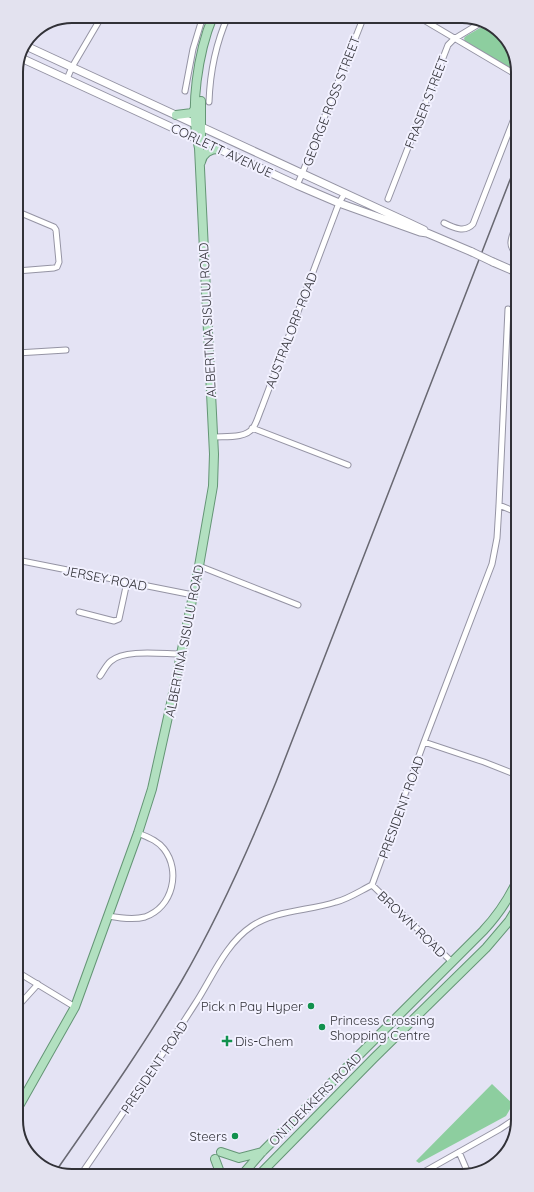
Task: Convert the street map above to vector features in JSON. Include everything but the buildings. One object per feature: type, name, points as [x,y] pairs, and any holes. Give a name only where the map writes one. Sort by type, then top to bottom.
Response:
[{"type":"main road","name":"ALBERTINA SISULU ROAD","points":[[199,125],[196,107],[196,85],[203,45],[211,23]]},
{"type":"main road","name":"ALBERTINA SISULU ROAD","points":[[23,1099],[75,1007],[138,833],[152,789],[199,566],[213,486],[214,454],[199,125],[203,63],[214,23]]},
{"type":"main road","points":[[176,115],[192,113],[196,107]]},
{"type":"main road","points":[[200,165],[201,158],[206,152],[220,149]]},
{"type":"main road","name":"ONTDEKKERS ROAD","points":[[247,1169],[262,1152],[496,917],[511,892]]},
{"type":"main road","name":"ONTDEKKERS ROAD","points":[[266,1169],[374,1058],[490,944],[511,919]]},
{"type":"main road","points":[[220,1169],[218,1156],[239,1158],[262,1152]]},
{"type":"street","points":[[67,79],[72,67],[98,23]]},
{"type":"street","points":[[185,91],[193,49],[201,23]]},
{"type":"street","points":[[209,102],[213,68],[218,45],[226,23]]},
{"type":"street","name":"GEORGE ROSS STREET","points":[[297,185],[361,23]]},
{"type":"street","points":[[429,23],[511,72]]},
{"type":"street","name":"FRASER STREET","points":[[388,199],[446,49],[454,38],[476,25]]},
{"type":"street","name":"CORLETT AVENUE","points":[[30,48],[416,226],[427,233],[511,270]]},
{"type":"street","name":"CORLETT AVENUE","points":[[25,60],[199,142],[220,149],[297,185],[339,203],[420,232],[427,233]]},
{"type":"street","points":[[444,222],[464,229],[469,228],[473,224],[511,126]]},
{"type":"street","name":"AUSTRALORP ROAD","points":[[252,428],[262,407],[339,203],[345,193]]},
{"type":"street","points":[[23,214],[56,230],[59,262],[57,267],[54,268],[23,271]]},
{"type":"street","name":"PRESIDENT ROAD","points":[[85,1169],[196,1003],[226,952],[241,934],[263,920],[278,915],[335,902],[372,885],[424,742],[492,564],[497,538],[508,309]]},
{"type":"street","points":[[23,353],[66,350]]},
{"type":"street","points":[[213,437],[241,435],[252,428],[348,465]]},
{"type":"street","points":[[499,505],[511,510]]},
{"type":"street","name":"JERSEY ROAD","points":[[23,561],[193,595]]},
{"type":"street","points":[[199,566],[298,605]]},
{"type":"street","points":[[79,612],[114,621],[119,618],[127,582]]},
{"type":"street","points":[[100,676],[111,661],[125,655],[139,653],[181,654]]},
{"type":"street","points":[[424,742],[511,773]]},
{"type":"street","points":[[108,916],[128,918],[144,917],[162,905],[169,895],[173,883],[173,872],[170,861],[163,848],[152,839],[138,833]]},
{"type":"street","name":"BROWN ROAD","points":[[372,885],[452,962]]},
{"type":"street","points":[[23,975],[75,1007]]},
{"type":"street","points":[[23,1001],[38,984]]},
{"type":"street","points":[[429,1169],[511,1122]]},
{"type":"street","points":[[458,1152],[466,1169]]},
{"type":"green space","points":[[481,27],[492,33],[497,37],[506,50],[511,68],[465,42],[464,38]]},
{"type":"green space","points":[[492,1084],[511,1102],[511,1107],[506,1116],[419,1163],[416,1161]]},
{"type":"railway","points":[[59,1167],[120,1078],[181,982],[220,909],[255,833],[511,177]]},
{"type":"place","name":"Pick n Pay Hyper","points":[[311,1006]]},
{"type":"place","name":"Princess Crossing Shopping Centre","points":[[322,1027]]},
{"type":"place","name":"Dis-Chem","points":[[227,1041]]},
{"type":"place","name":"Steers","points":[[235,1136]]}]
